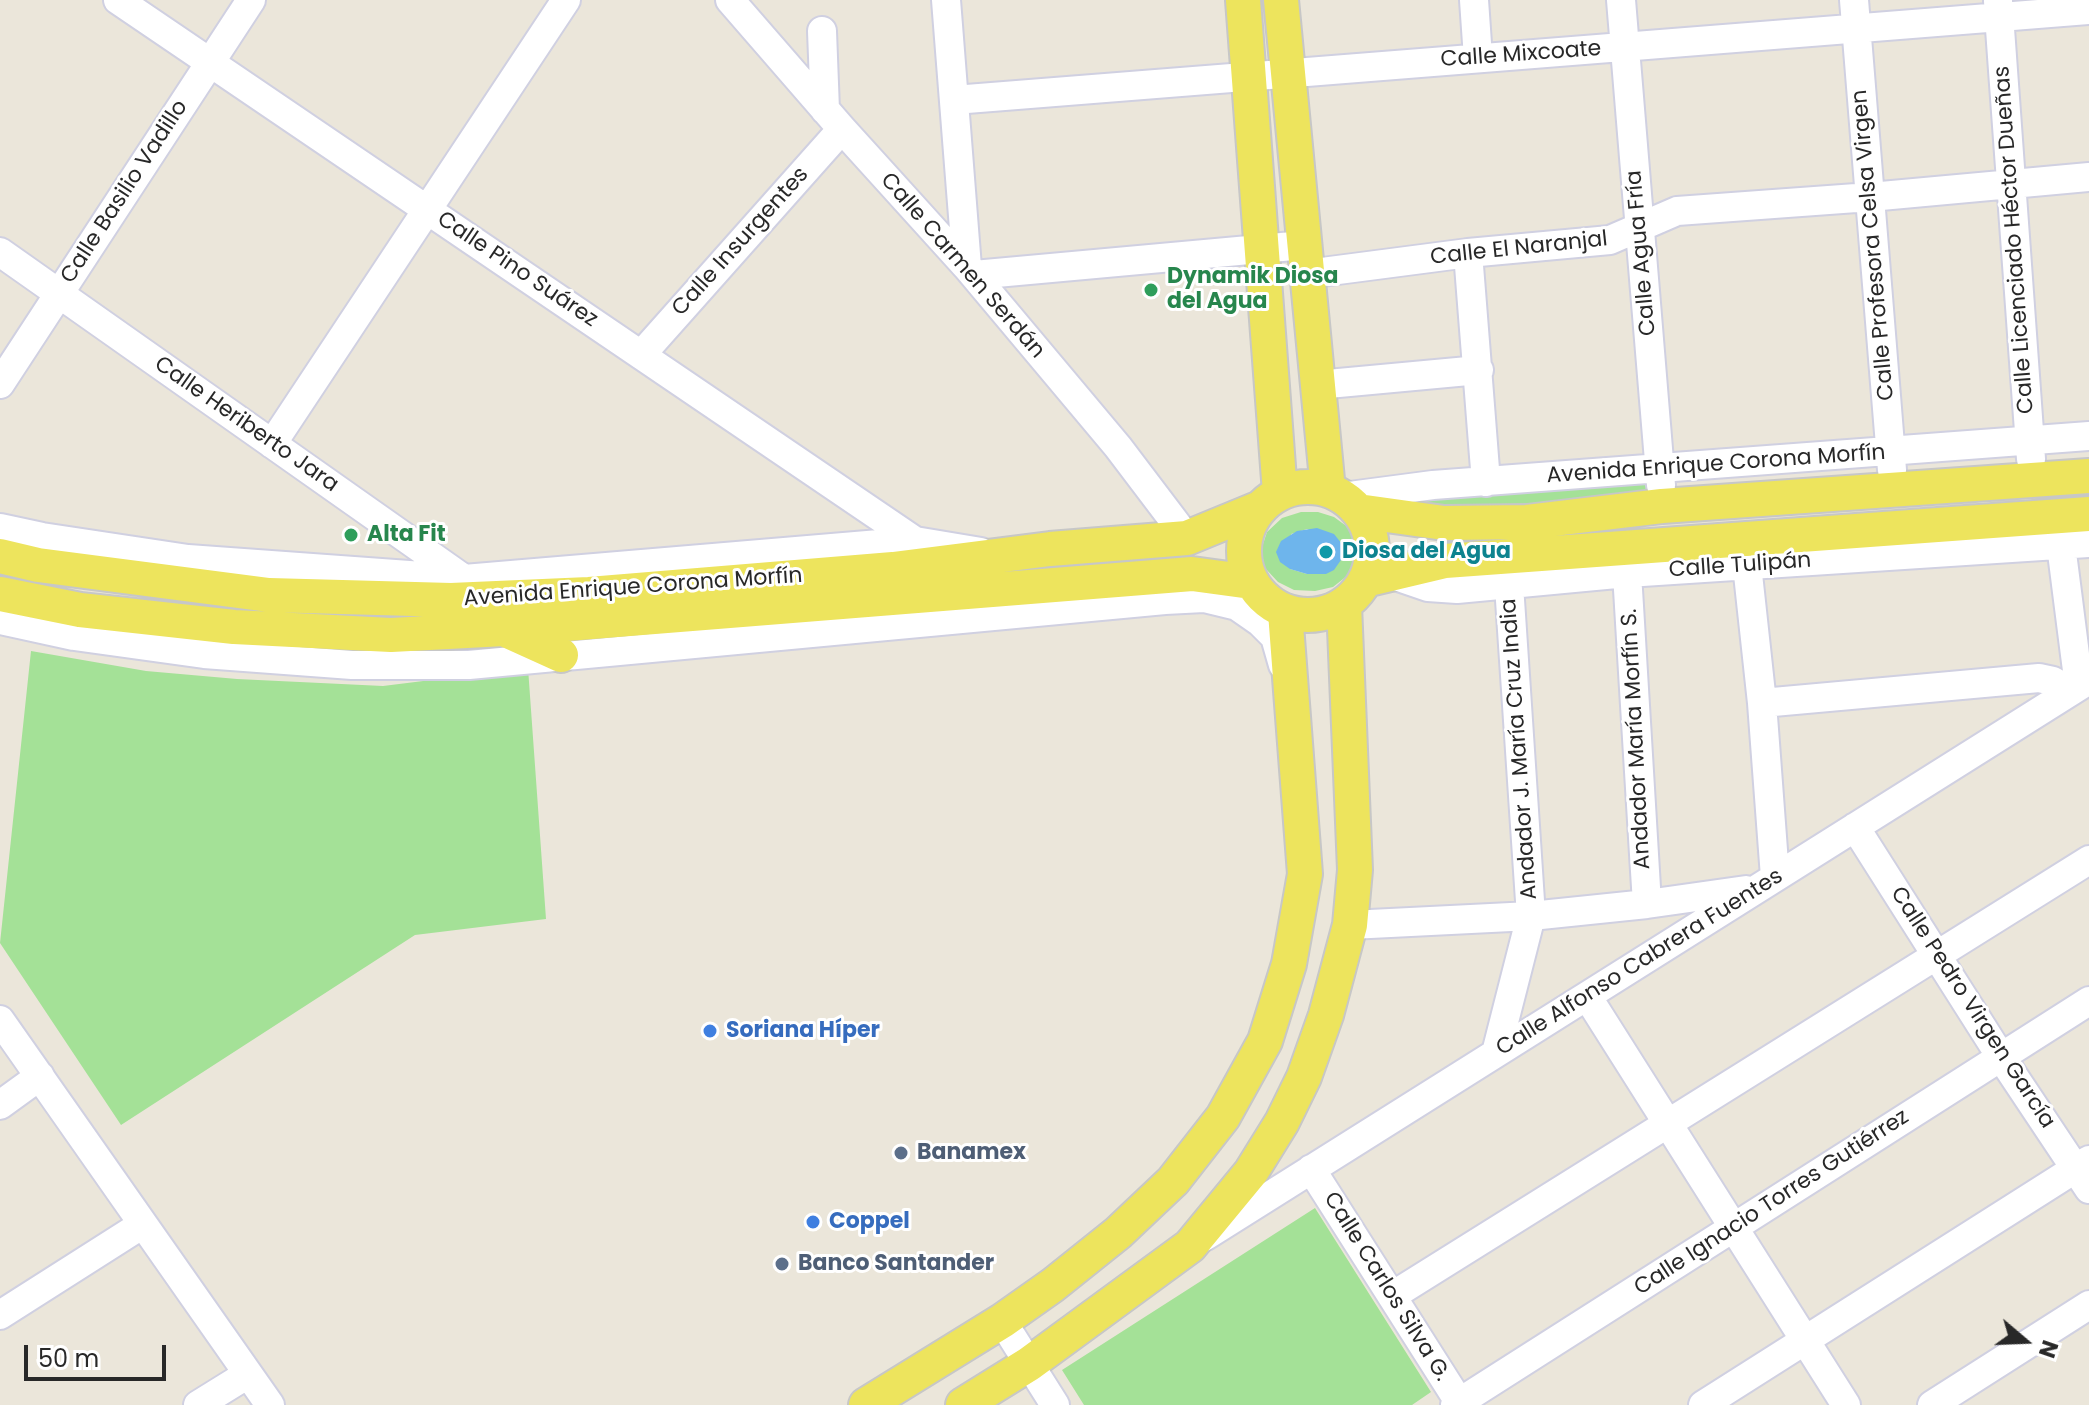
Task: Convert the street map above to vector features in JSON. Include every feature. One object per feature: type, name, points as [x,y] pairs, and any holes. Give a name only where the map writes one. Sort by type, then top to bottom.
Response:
[{"type":"main road","points":[[1243,0],[1260,249],[1270,500],[1249,524],[1244,544],[1245,563],[1251,582],[1260,594],[1285,612],[1305,616],[1325,614],[1367,587],[1445,561],[2089,514]]},
{"type":"main road","points":[[963,1405],[1029,1364],[1190,1246],[1251,1172],[1282,1122],[1304,1077],[1326,1015],[1350,925],[1367,587],[1372,545],[1367,527],[1343,499],[1317,385],[1281,0]]},
{"type":"main road","name":"Avenida Enrique Corona Morfín","points":[[0,556],[113,576],[269,595],[451,600],[477,588],[730,585],[1187,538],[1296,488],[1312,487],[1343,499],[1444,523],[1527,522],[1662,506],[2089,476]]},
{"type":"main road","name":"Avenida Enrique Corona Morfín","points":[[0,594],[80,610],[234,627],[391,635],[504,629],[1192,574],[1251,582]]},
{"type":"main road","points":[[984,617],[1021,586]]},
{"type":"main road","points":[[866,1405],[1002,1321],[1118,1233],[1173,1181],[1223,1117],[1265,1041],[1289,964],[1305,874],[1285,612]]},
{"type":"main road","points":[[504,629],[561,655]]},
{"type":"street","name":"Calle Pino Suárez","points":[[118,0],[915,541]]},
{"type":"street","name":"Calle Basilio Vadillo","points":[[0,384],[251,0]]},
{"type":"street","points":[[272,444],[566,0]]},
{"type":"street","name":"Calle Carmen Serdán","points":[[730,0],[833,120],[970,271],[1118,447],[1187,538]]},
{"type":"street","points":[[946,0],[970,271]]},
{"type":"street","points":[[1474,0],[1478,58]]},
{"type":"street","name":"Calle Agua Fría","points":[[1621,0],[1662,506]]},
{"type":"street","name":"Calle Profesora Celsa Virgen","points":[[1854,0],[1894,489]]},
{"type":"street","name":"Calle Mixcoate","points":[[954,100],[1856,28],[1999,8],[2089,10]]},
{"type":"street","name":"Calle Licenciado Héctor Dueñas","points":[[1999,8],[2032,479]]},
{"type":"street","points":[[822,31],[833,120]]},
{"type":"street","name":"Calle Insurgentes","points":[[641,355],[833,120]]},
{"type":"street","name":"Calle El Naranjal","points":[[970,271],[1260,249],[1305,259],[1468,253],[1610,240],[1677,211],[2089,177]]},
{"type":"street","name":"Calle Heriberto Jara","points":[[0,252],[477,588]]},
{"type":"street","points":[[1468,253],[1486,482]]},
{"type":"street","points":[[1317,385],[1479,370]]},
{"type":"street","name":"Avenida Enrique Corona Morfín","points":[[1343,499],[1433,485],[2089,436]]},
{"type":"street","points":[[0,528],[188,559],[477,588],[915,541],[997,556]]},
{"type":"street","points":[[1762,703],[2039,678],[2080,686],[2075,544]]},
{"type":"street","name":"Calle Tulipán","points":[[1367,587],[1457,589],[1627,573],[2075,544]]},
{"type":"street","points":[[1350,925],[1531,916],[1647,904],[1767,882],[1762,703],[1747,565]]},
{"type":"street","name":"Andador María Morfín S.","points":[[1627,573],[1647,904]]},
{"type":"street","points":[[1165,600],[1192,574]]},
{"type":"street","name":"Andador J. María Cruz India","points":[[1496,1053],[1531,916],[1509,585]]},
{"type":"street","points":[[0,594],[0,601]]},
{"type":"street","points":[[0,620],[74,636],[204,654],[352,665],[469,665],[1204,598],[1237,606],[1275,637],[1292,700]]},
{"type":"street","name":"Calle Alfonso Cabrera Fuentes","points":[[1190,1246],[2080,686]]},
{"type":"street","name":"Calle Pedro Virgen García","points":[[1855,827],[2001,1057],[2085,1172]]},
{"type":"street","points":[[1392,1296],[2089,860]]},
{"type":"street","points":[[1587,996],[1846,1405]]},
{"type":"street","name":"Calle Ignacio Torres Gutiérrez","points":[[1458,1404],[2089,1001]]},
{"type":"street","points":[[0,1020],[270,1405]]},
{"type":"street","points":[[0,1105],[40,1076]]},
{"type":"street","name":"Calle Carlos Silva G.","points":[[1311,1169],[1458,1404]]},
{"type":"street","points":[[1703,1405],[2085,1172]]},
{"type":"street","points":[[0,1315],[143,1224]]},
{"type":"street","points":[[1932,1405],[2089,1305]]},
{"type":"street","points":[[1002,1321],[1055,1405]]},
{"type":"street","points":[[198,1405],[248,1374]]},
{"type":"green space","points":[[1652,481],[1653,498],[1531,510],[1411,507],[1405,494]]},
{"type":"green space","points":[[1301,512],[1318,512],[1334,517],[1349,528],[1356,540],[1357,561],[1352,572],[1333,587],[1315,591],[1294,590],[1278,582],[1265,568],[1261,550],[1267,532],[1282,518]],"holes":[[[1307,529],[1342,544],[1343,557],[1307,574],[1290,569],[1291,534]]]},
{"type":"green space","points":[[31,651],[146,671],[383,686],[528,668],[546,919],[415,935],[121,1125],[0,943]]},
{"type":"green space","points":[[1315,1208],[1431,1392],[1412,1405],[1084,1405],[1062,1370]]},
{"type":"water","points":[[1317,528],[1334,534],[1342,544],[1343,557],[1334,570],[1326,574],[1307,574],[1280,562],[1276,552],[1281,541],[1297,531]]},
{"type":"place","name":"Dynamik Diosa del Agua","points":[[1151,290]]},
{"type":"place","name":"Alta Fit","points":[[351,535]]},
{"type":"place","name":"Diosa del Agua","points":[[1326,552]]},
{"type":"place","name":"Soriana Híper","points":[[710,1031]]},
{"type":"place","name":"Banamex","points":[[901,1153]]},
{"type":"place","name":"Coppel","points":[[813,1222]]},
{"type":"place","name":"Banco Santander","points":[[782,1264]]}]
